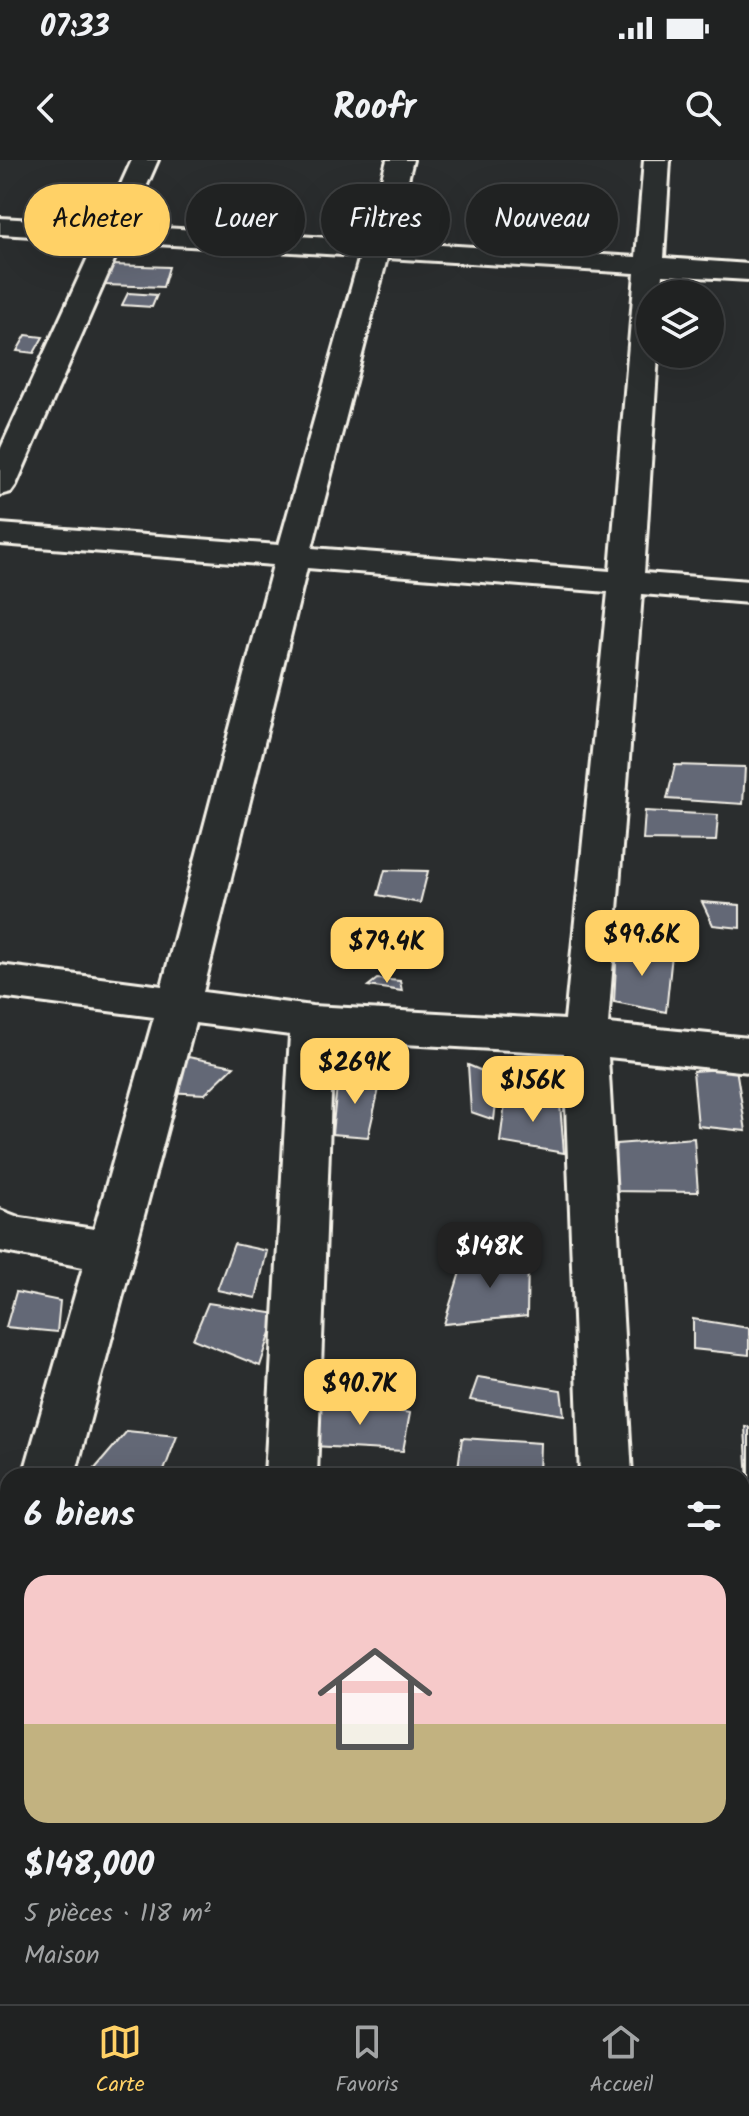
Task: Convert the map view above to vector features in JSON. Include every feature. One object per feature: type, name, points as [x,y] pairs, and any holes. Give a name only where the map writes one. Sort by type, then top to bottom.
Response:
[{"type":"street","points":[[134,184],[145,160]]},
{"type":"street","points":[[394,184],[400,160]]},
{"type":"street","points":[[606,1468],[585,1038],[626,581],[657,160]]},
{"type":"street","points":[[0,226],[24,227]]},
{"type":"street","points":[[170,236],[321,245]]},
{"type":"street","points":[[450,254],[749,272]]},
{"type":"street","points":[[0,485],[100,256]]},
{"type":"street","points":[[51,1468],[179,1004],[292,559],[375,256]]},
{"type":"street","points":[[0,534],[749,592]]},
{"type":"street","points":[[0,981],[312,1022],[585,1038],[749,1055]]},
{"type":"street","points":[[291,1468],[312,1022]]},
{"type":"street","points":[[0,1230],[17,1237],[112,1252]]},
{"type":"building","points":[[113,265],[169,267],[163,287],[105,285]]},
{"type":"building","points":[[128,293],[157,295],[152,307],[122,305]]},
{"type":"building","points":[[26,335],[43,337],[34,353],[17,351]]},
{"type":"building","points":[[675,765],[745,767],[743,804],[667,799]]},
{"type":"building","points":[[645,811],[718,815],[716,841],[643,840]]},
{"type":"building","points":[[385,870],[428,871],[420,903],[378,895]]},
{"type":"building","points":[[702,902],[740,905],[740,928],[713,925]]},
{"type":"building","points":[[617,945],[672,954],[666,1012],[614,1002]]},
{"type":"building","points":[[377,979],[400,981],[402,991],[368,986]]},
{"type":"building","points":[[183,1056],[234,1066],[205,1094],[166,1092]]},
{"type":"building","points":[[468,1065],[499,1078],[494,1120],[471,1112]]},
{"type":"building","points":[[736,1068],[746,1131],[698,1126],[693,1071]]},
{"type":"building","points":[[338,1076],[381,1080],[368,1137],[332,1134]]},
{"type":"building","points":[[506,1095],[560,1104],[564,1153],[500,1142]]},
{"type":"building","points":[[694,1138],[698,1192],[607,1191],[616,1144]]},
{"type":"building","points":[[234,1244],[267,1251],[256,1298],[217,1290]]},
{"type":"building","points":[[465,1256],[528,1258],[527,1316],[444,1324]]},
{"type":"building","points":[[16,1292],[60,1301],[57,1332],[6,1327]]},
{"type":"building","points":[[208,1303],[277,1314],[260,1366],[193,1339]]},
{"type":"building","points":[[693,1319],[749,1328],[749,1355],[693,1349]]},
{"type":"building","points":[[478,1377],[561,1390],[564,1415],[470,1400]]},
{"type":"building","points":[[320,1398],[410,1413],[403,1451],[313,1446]]},
{"type":"building","points":[[745,1426],[749,1427],[747,1468]]},
{"type":"building","points":[[127,1431],[177,1436],[165,1468],[96,1468]]},
{"type":"building","points":[[462,1438],[540,1443],[539,1468],[458,1468]]}]
